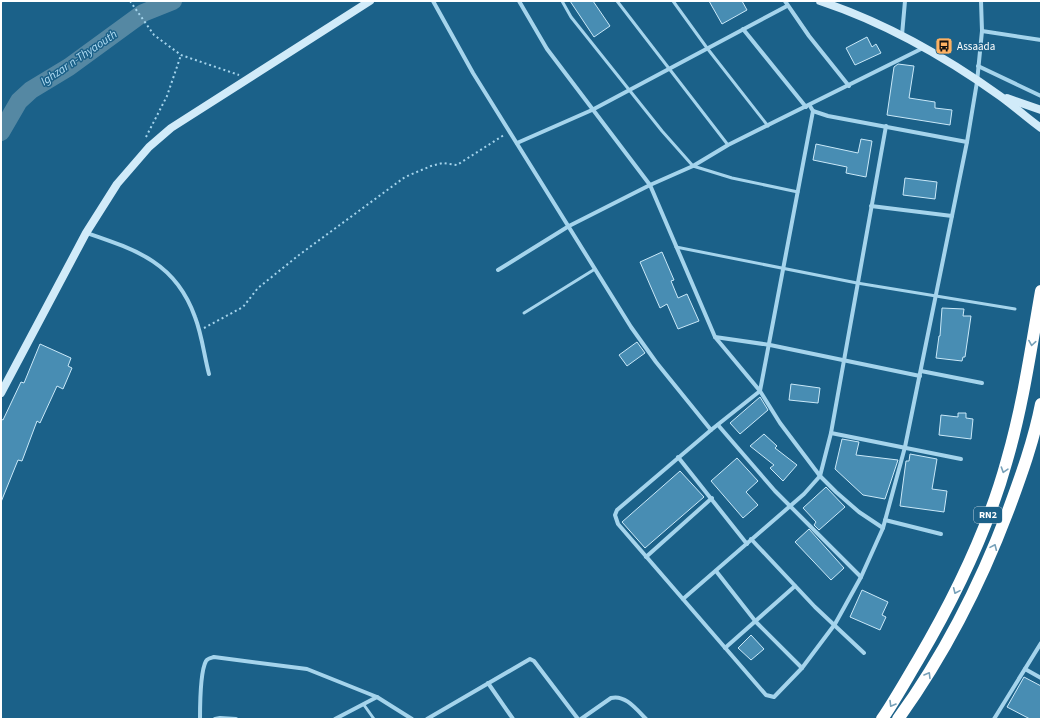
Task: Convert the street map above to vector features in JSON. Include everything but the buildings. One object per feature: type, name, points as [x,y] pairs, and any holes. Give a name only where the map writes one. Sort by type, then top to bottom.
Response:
[{"type":"highway","name":"RN2","points":[[882,719],[953,598],[980,537],[997,492],[1007,461],[1021,406],[1041,291]]},
{"type":"highway","name":"RN2","points":[[898,719],[921,687],[950,640],[973,594],[998,537],[1019,482],[1033,437],[1041,404]]},
{"type":"street","points":[[1,393],[86,233],[117,184],[149,147],[171,128],[370,1]]},
{"type":"street","points":[[433,1],[473,73],[631,327],[656,362],[711,430]]},
{"type":"street","points":[[519,1],[547,50],[650,185],[715,337],[760,391],[780,422],[820,476],[859,512],[883,528]]},
{"type":"street","points":[[785,1],[787,6],[849,86]]},
{"type":"street","points":[[820,1],[923,48],[1000,96],[1041,128]]},
{"type":"street","points":[[902,38],[905,1]]},
{"type":"street","points":[[813,111],[770,345],[760,391],[678,457],[617,510],[615,515],[618,524],[646,557],[766,695],[770,697],[777,695],[802,668],[835,624],[861,577],[883,528],[905,447],[967,142],[977,82],[982,31],[981,1]]},
{"type":"street","points":[[516,142],[592,110],[787,6]]},
{"type":"street","points":[[743,29],[813,111],[967,142]]},
{"type":"street","points":[[982,31],[1041,40]]},
{"type":"street","points":[[498,270],[569,226],[650,185],[693,166],[728,145],[923,48]]},
{"type":"street","points":[[978,66],[1041,96]]},
{"type":"street","points":[[1000,96],[1041,110]]},
{"type":"street","points":[[683,599],[809,490],[820,476],[831,433],[886,126]]},
{"type":"street","points":[[871,206],[952,216]]},
{"type":"street","points":[[86,233],[130,248],[149,258],[166,270],[182,288],[199,330],[209,374]]},
{"type":"street","points":[[715,337],[770,345],[920,374],[982,382]]},
{"type":"street","points":[[718,425],[790,506],[861,577]]},
{"type":"street","points":[[831,433],[961,459]]},
{"type":"street","points":[[678,457],[747,544]]},
{"type":"street","points":[[646,557],[712,498]]},
{"type":"street","points":[[885,520],[941,534]]},
{"type":"street","points":[[751,539],[795,586],[864,653]]},
{"type":"street","points":[[716,571],[756,622],[802,668]]},
{"type":"street","points":[[726,648],[795,586]]},
{"type":"street","points":[[997,718],[1041,642]]},
{"type":"street","points":[[200,719],[201,684],[205,662],[214,657],[307,670],[378,697],[412,719]]},
{"type":"street","points":[[427,719],[530,659],[534,661],[579,719],[611,698],[617,697],[623,698],[646,719]]},
{"type":"street","points":[[1025,669],[1041,678]]},
{"type":"street","points":[[488,683],[513,719]]},
{"type":"street","points":[[335,719],[378,697]]},
{"type":"street","points":[[215,719],[236,719]]},
{"type":"lane","points":[[562,1],[571,17],[662,131],[693,166],[732,178],[798,192]]},
{"type":"lane","points":[[617,1],[728,145]]},
{"type":"lane","points":[[673,1],[707,48],[768,126]]},
{"type":"lane","points":[[676,247],[857,283],[1015,309]]},
{"type":"lane","points":[[524,313],[596,269]]},
{"type":"lane","points":[[364,705],[374,719]]},
{"type":"path","points":[[130,1],[132,7],[154,35],[181,55],[228,70],[248,79]]},
{"type":"path","points":[[143,144],[167,96],[181,55]]},
{"type":"path","points":[[199,330],[243,307],[258,288],[299,254],[405,177],[431,166],[443,163],[457,165],[510,131]]},
{"type":"waterway","name":"Ighzar n-Thyaouth","points":[[1,132],[19,101],[31,90],[69,67],[143,13],[173,1]]},
{"type":"place","name":"Assaada","points":[[944,46]]}]
